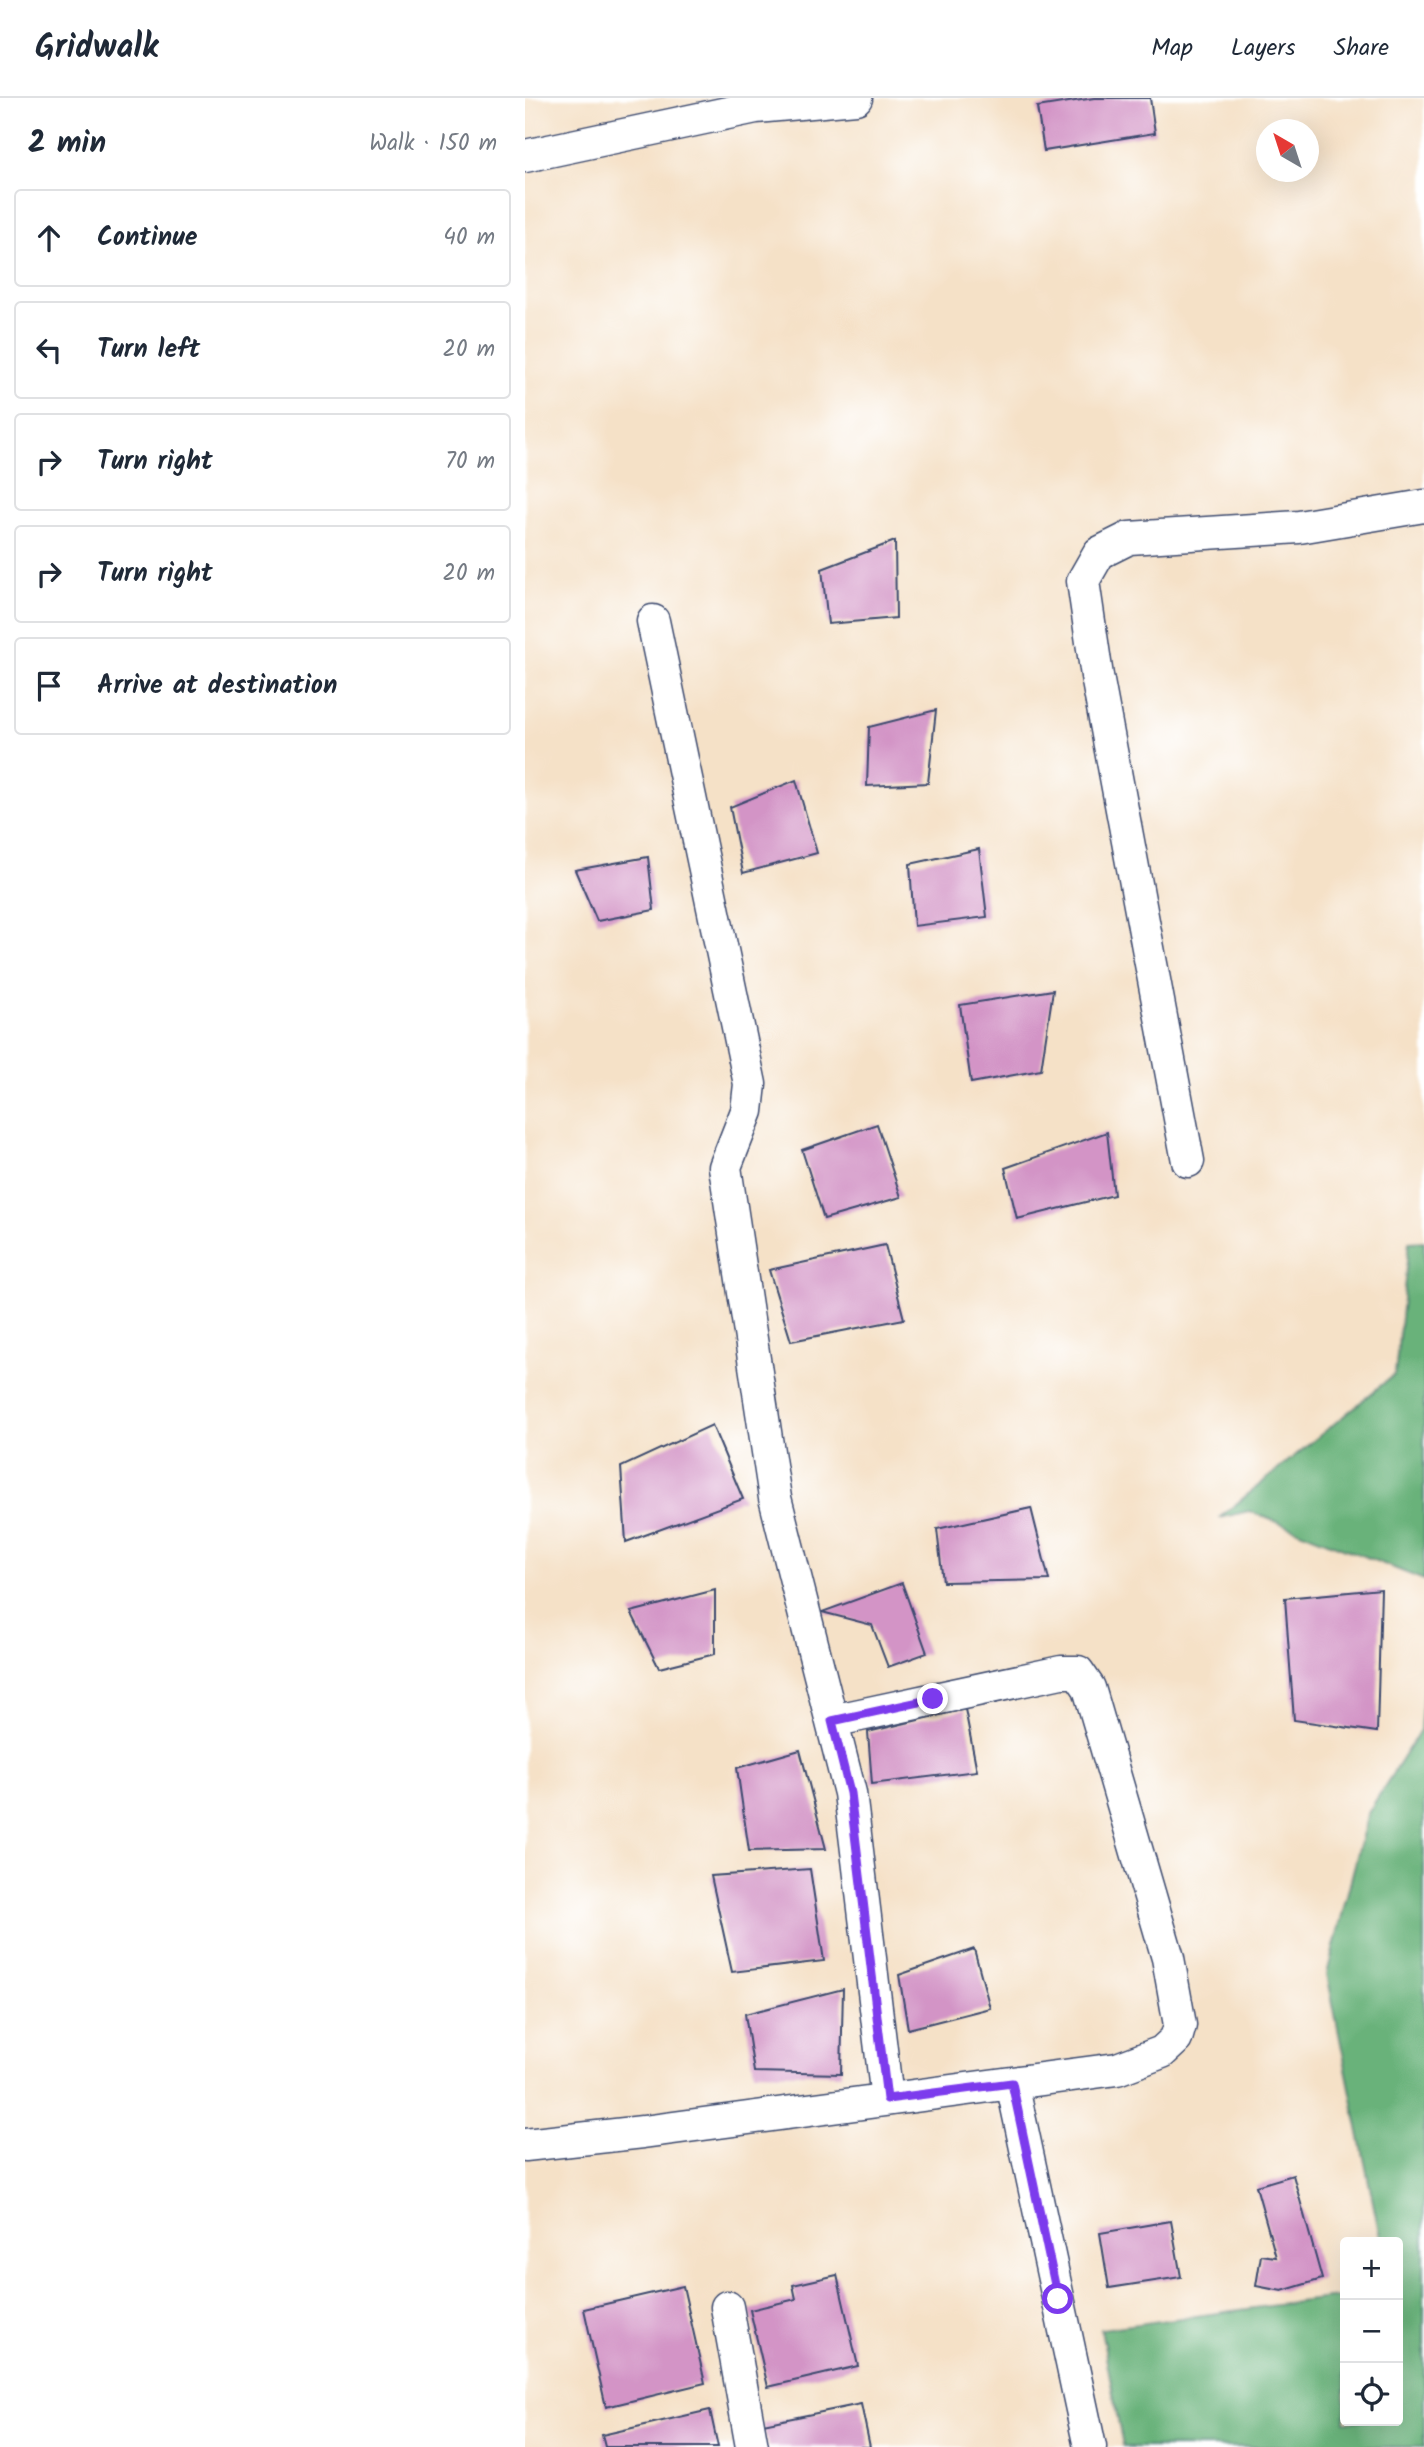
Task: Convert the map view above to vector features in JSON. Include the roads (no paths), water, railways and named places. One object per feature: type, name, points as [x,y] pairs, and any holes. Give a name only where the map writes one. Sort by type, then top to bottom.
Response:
[{"type":"street","points":[[525,156],[755,107],[856,98]]},
{"type":"street","points":[[1188,1161],[1097,676],[1083,581],[1099,553],[1129,538],[1299,527],[1424,506]]},
{"type":"street","points":[[653,621],[750,1084],[747,1111],[725,1167],[775,1498],[850,1793],[887,2099]]},
{"type":"street","points":[[525,2145],[1117,2069],[1162,2052],[1176,2039],[1180,2025],[1168,1958],[1089,1688],[1078,1672],[1061,1672],[832,1721]]},
{"type":"street","points":[[1012,2083],[1090,2447]]},
{"type":"street","points":[[727,2307],[752,2447]]}]
